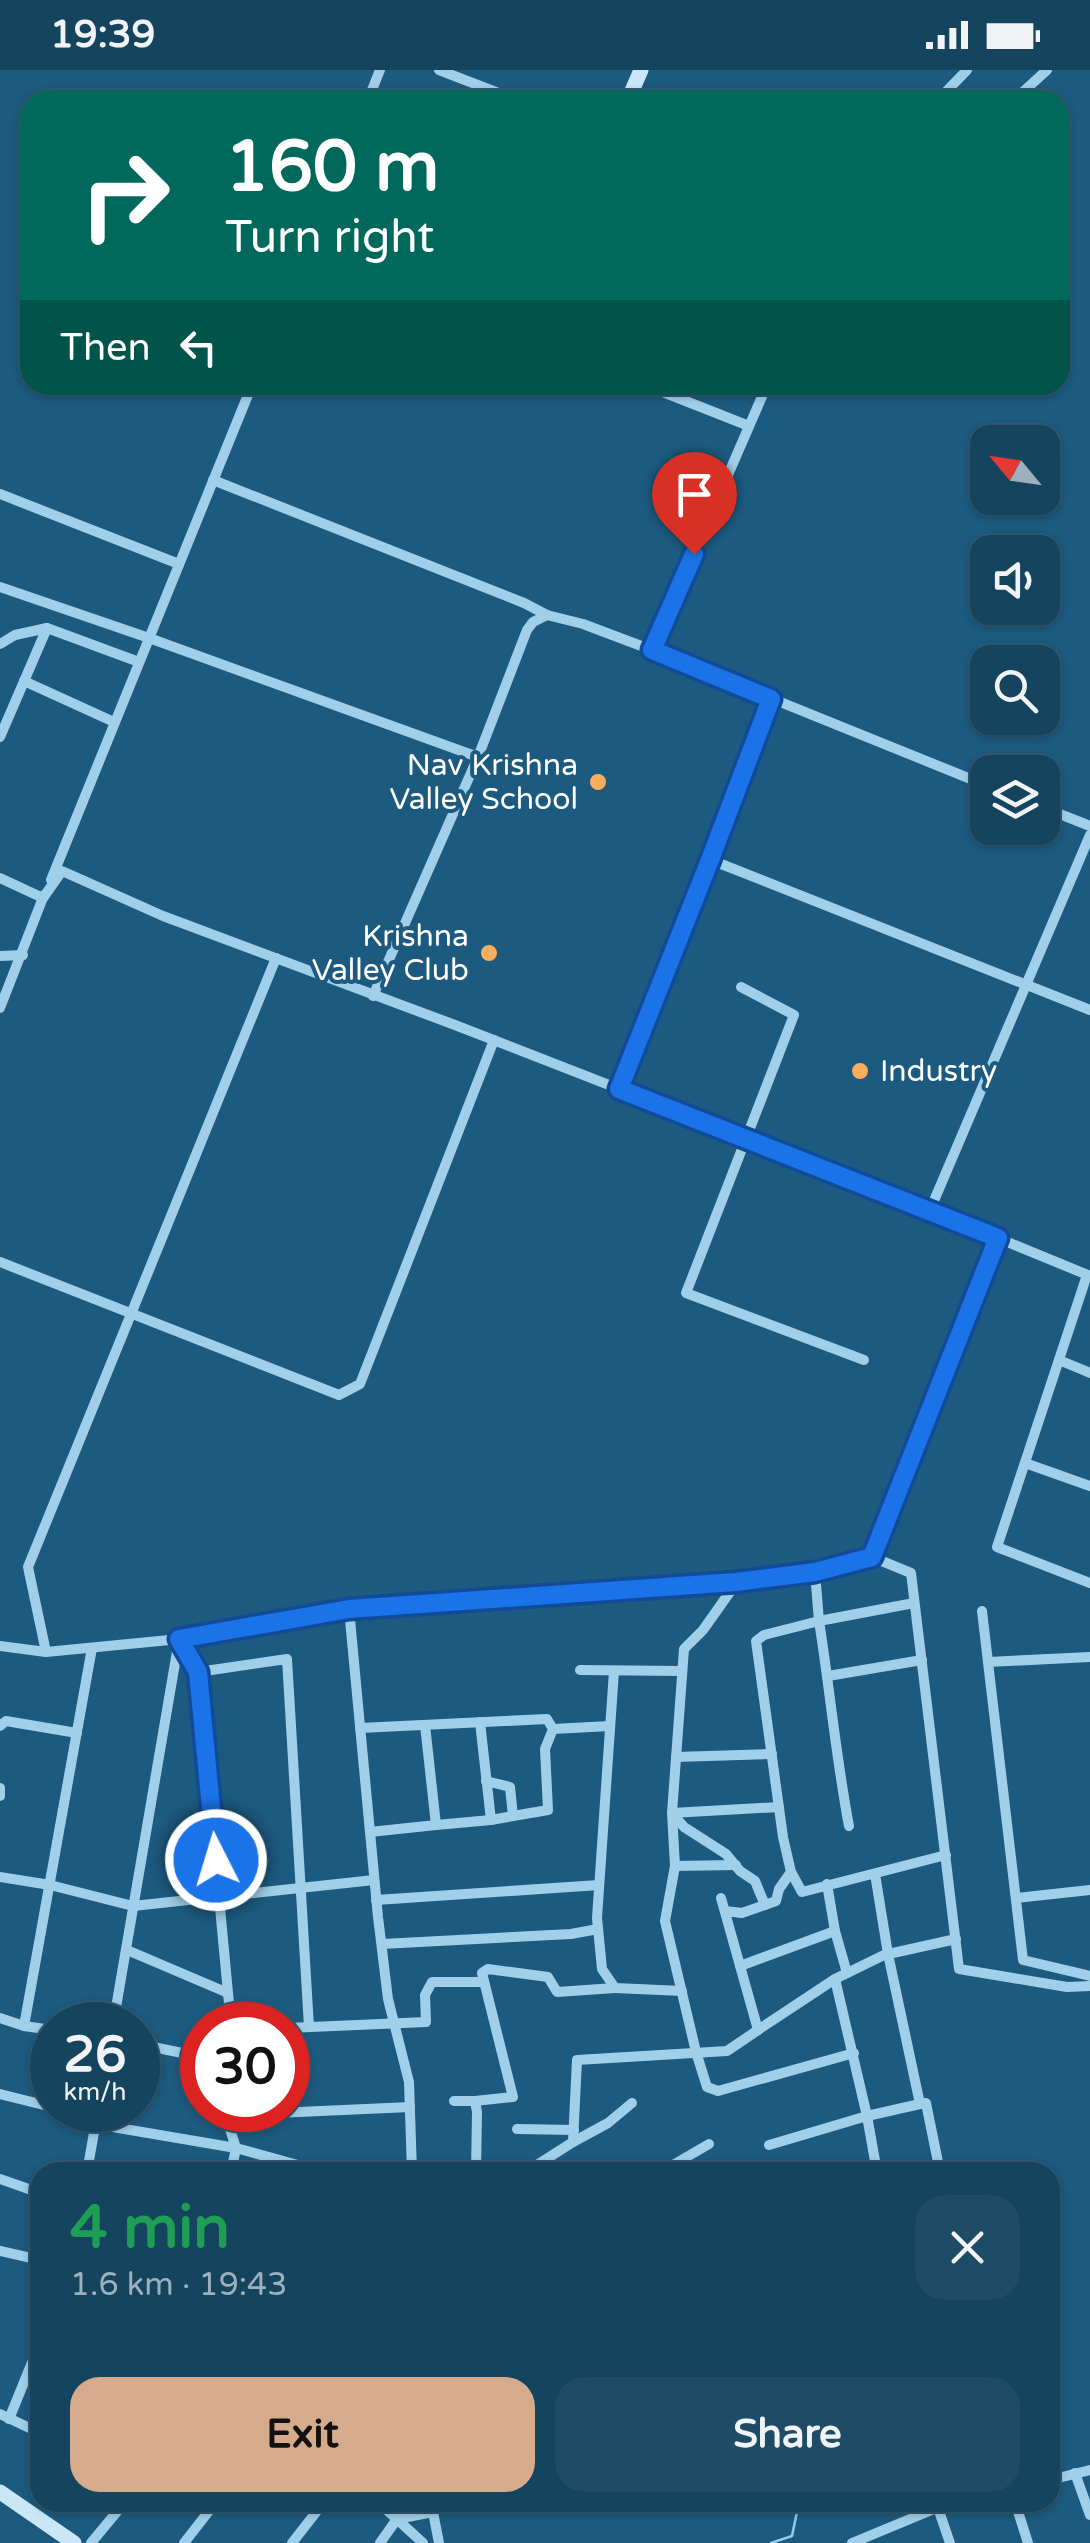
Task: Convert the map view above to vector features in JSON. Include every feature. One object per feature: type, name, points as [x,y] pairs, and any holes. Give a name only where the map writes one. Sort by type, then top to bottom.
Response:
[{"type":"main road","points":[[0,2492],[74,2543]]},
{"type":"street","points":[[439,70],[491,90]]},
{"type":"street","points":[[947,90],[966,70]]},
{"type":"street","points":[[1025,90],[1047,70]]},
{"type":"street","points":[[0,1008],[248,395]]},
{"type":"street","points":[[670,395],[749,426]]},
{"type":"street","points":[[652,650],[763,395]]},
{"type":"street","points":[[213,480],[548,615],[652,650],[970,779]]},
{"type":"street","points":[[0,494],[179,564]]},
{"type":"street","points":[[0,588],[478,758]]},
{"type":"street","points":[[373,996],[478,758],[527,630],[533,622],[548,615]]},
{"type":"street","points":[[0,644],[15,635],[46,628],[139,662]]},
{"type":"street","points":[[1,732],[46,628]]},
{"type":"street","points":[[24,681],[114,722]]},
{"type":"street","points":[[619,1089],[771,699]]},
{"type":"street","points":[[1060,815],[1090,826]]},
{"type":"street","points":[[930,1210],[1090,834]]},
{"type":"street","points":[[710,860],[1090,1010]]},
{"type":"street","points":[[43,898],[62,871],[163,916],[494,1040],[1088,1275],[997,1547],[1090,1583]]},
{"type":"street","points":[[0,878],[43,898]]},
{"type":"street","points":[[0,956],[22,955]]},
{"type":"street","points":[[46,1652],[28,1567],[276,958]]},
{"type":"street","points":[[741,986],[794,1015],[686,1293],[864,1360]]},
{"type":"street","points":[[0,1262],[339,1396],[360,1384],[494,1040]]},
{"type":"street","points":[[872,1557],[998,1238]]},
{"type":"street","points":[[1059,1360],[1090,1374]]},
{"type":"street","points":[[1025,1463],[1090,1486]]},
{"type":"street","points":[[0,1646],[46,1652],[92,1648],[179,1639],[349,1609],[736,1582],[815,1572],[872,1557],[910,1573],[959,1970],[1067,1988],[1090,1986]]},
{"type":"street","points":[[815,1572],[837,1767],[849,1826]]},
{"type":"street","points":[[736,1582],[703,1630],[684,1649],[682,1671],[672,1814],[674,1866],[666,1921],[696,2052],[707,2087],[718,2091],[854,2053]]},
{"type":"street","points":[[914,1603],[820,1621],[764,1635],[756,1642],[779,1808],[791,1872],[802,1892],[946,1855]]},
{"type":"street","points":[[349,1609],[376,1900],[388,1999],[408,2082],[412,2162]]},
{"type":"street","points":[[982,1610],[1023,1960],[1090,1976]]},
{"type":"street","points":[[179,1639],[198,1672],[229,2002]]},
{"type":"street","points":[[117,2002],[179,1639]]},
{"type":"street","points":[[24,2026],[92,1648]]},
{"type":"street","points":[[988,1662],[1090,1657]]},
{"type":"street","points":[[198,1672],[287,1659],[308,2002]]},
{"type":"street","points":[[828,1676],[922,1660]]},
{"type":"street","points":[[580,1670],[682,1671]]},
{"type":"street","points":[[614,1672],[598,1929],[602,1969],[615,1988]]},
{"type":"street","points":[[360,1728],[547,1718],[553,1728]]},
{"type":"street","points":[[0,1726],[6,1720],[77,1733]]},
{"type":"street","points":[[480,1722],[491,1820]]},
{"type":"street","points":[[425,1725],[436,1825]]},
{"type":"street","points":[[553,1728],[610,1726]]},
{"type":"street","points":[[370,1832],[548,1810],[545,1748],[553,1728]]},
{"type":"street","points":[[676,1756],[772,1754]]},
{"type":"street","points":[[486,1781],[510,1787],[513,1816]]},
{"type":"street","points":[[0,1788],[0,1796]]},
{"type":"street","points":[[672,1814],[779,1808]]},
{"type":"street","points":[[672,1814],[684,1827],[726,1854],[754,1881],[765,1904]]},
{"type":"street","points":[[674,1866],[736,1865]]},
{"type":"street","points":[[725,1911],[742,1913],[776,1901],[791,1872]]},
{"type":"street","points":[[875,1874],[920,2104]]},
{"type":"street","points":[[0,1877],[133,1906],[374,1880]]},
{"type":"street","points":[[827,1884],[835,1931],[848,1973]]},
{"type":"street","points":[[376,1900],[599,1885]]},
{"type":"street","points":[[1016,1898],[1090,1890]]},
{"type":"street","points":[[721,1898],[758,2030]]},
{"type":"street","points":[[382,1944],[571,1934],[598,1929]]},
{"type":"street","points":[[740,1966],[835,1931]]},
{"type":"street","points":[[573,2136],[577,2060],[727,2051],[835,1979],[888,1954],[956,1939]]},
{"type":"street","points":[[127,1950],[228,1993]]},
{"type":"street","points":[[454,2101],[512,2097],[482,1973],[488,1969],[548,1977],[557,1992],[615,1988],[682,1991]]},
{"type":"street","points":[[835,1979],[875,2162]]},
{"type":"street","points":[[310,2027],[426,2022],[425,1995],[432,1982],[484,1982]]},
{"type":"street","points":[[0,2018],[30,2027]]},
{"type":"street","points":[[0,2094],[30,2102]]},
{"type":"street","points":[[475,2102],[476,2162]]},
{"type":"street","points":[[539,2162],[573,2136],[608,2123],[632,2103]]},
{"type":"street","points":[[769,2144],[926,2103],[938,2162]]},
{"type":"street","points":[[310,2110],[410,2107]]},
{"type":"street","points":[[516,2129],[573,2136]]},
{"type":"street","points":[[89,2162],[94,2132]]},
{"type":"street","points":[[142,2132],[236,2148],[287,2162]]},
{"type":"street","points":[[231,2132],[236,2148],[233,2162]]},
{"type":"street","points":[[678,2162],[708,2144]]},
{"type":"street","points":[[0,2179],[30,2190]]},
{"type":"street","points":[[2,2255],[30,2259]]},
{"type":"street","points":[[30,2364],[5,2417],[30,2428]]},
{"type":"street","points":[[1060,2478],[1090,2470]]},
{"type":"street","points":[[1076,2474],[1090,2515]]},
{"type":"street","points":[[92,2543],[117,2512]]},
{"type":"street","points":[[184,2543],[208,2512]]},
{"type":"street","points":[[292,2543],[316,2512]]},
{"type":"street","points":[[389,2512],[423,2543]]},
{"type":"street","points":[[380,2543],[397,2520],[419,2512]]},
{"type":"street","points":[[433,2512],[440,2543]]},
{"type":"street","points":[[852,2543],[878,2538],[930,2512]]},
{"type":"street","points":[[939,2512],[950,2543]]},
{"type":"street","points":[[1018,2512],[1028,2543]]},
{"type":"waterway","points":[[771,2543],[792,2536],[797,2512]]},
{"type":"place","name":"Nav Krishna Valley School","points":[[598,782]]},
{"type":"place","name":"Krishna Valley Club","points":[[489,953]]},
{"type":"place","name":"Industry","points":[[860,1071]]},
{"type":"route","points":[[216,1860],[198,1672],[179,1639],[349,1609],[736,1582],[815,1572],[872,1557],[998,1238],[619,1089],[771,699],[652,650],[694,554]]}]
